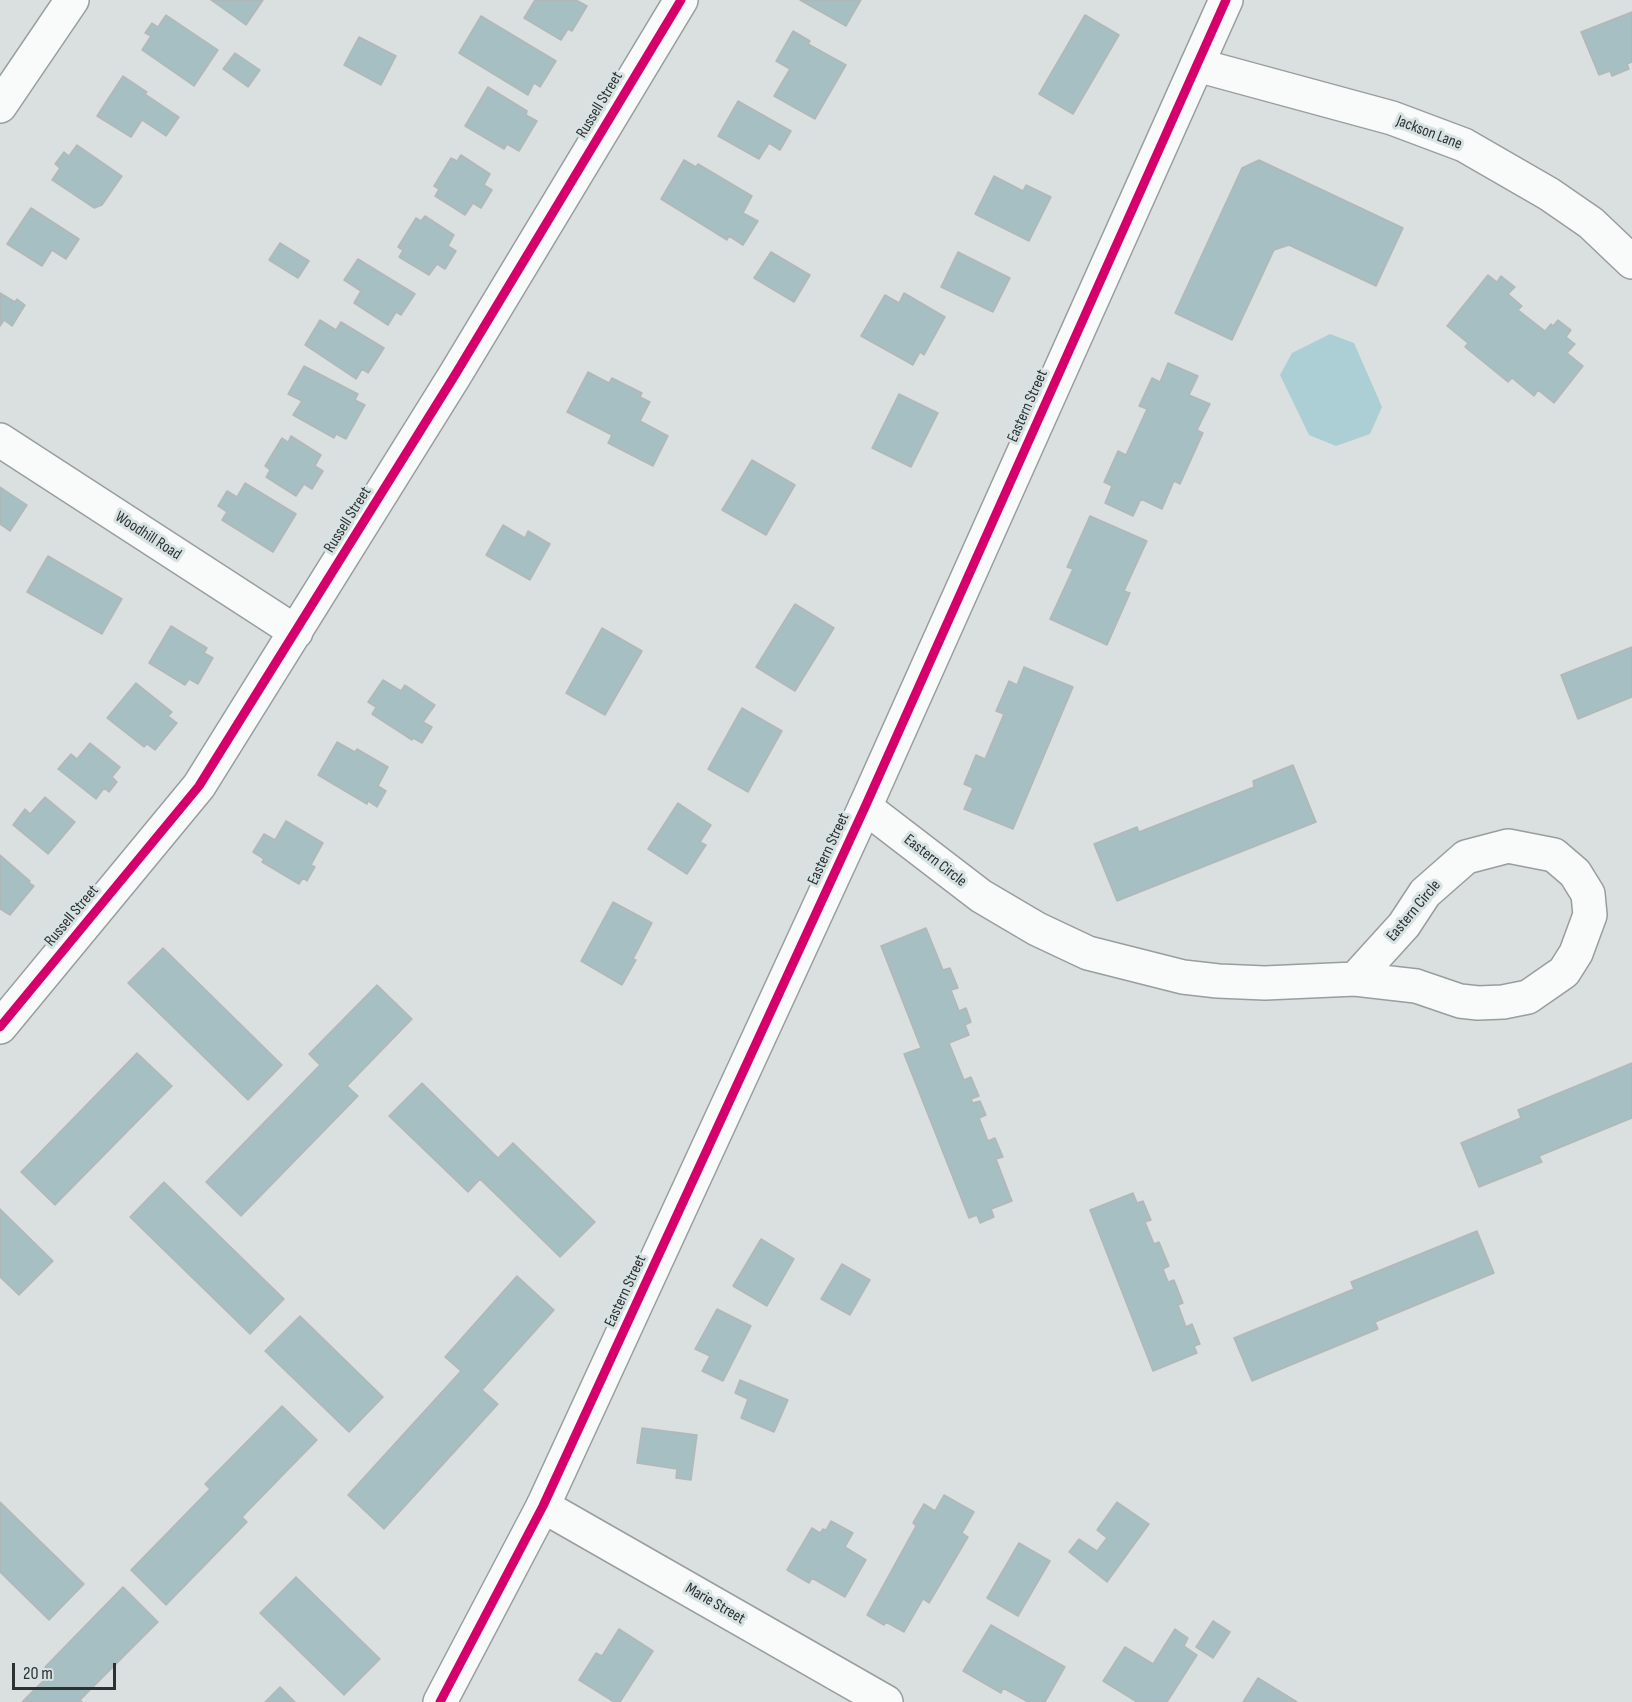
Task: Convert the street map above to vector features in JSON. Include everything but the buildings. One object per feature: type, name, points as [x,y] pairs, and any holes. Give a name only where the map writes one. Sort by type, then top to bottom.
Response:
[{"type":"street","points":[[0,106],[72,0]]},
{"type":"street","name":"Russell Street","points":[[0,1027],[199,786],[449,385],[681,0]]},
{"type":"street","name":"Eastern Street","points":[[440,1702],[543,1506],[865,807],[1226,0]]},
{"type":"street","name":"Jackson Lane","points":[[1197,65],[1392,118],[1464,145],[1550,194],[1591,223],[1632,262]]},
{"type":"street","name":"Woodhill Road","points":[[0,441],[296,632]]},
{"type":"street","name":"Eastern Circle","points":[[865,807],[981,896],[1037,929],[1088,953],[1173,975],[1218,981],[1265,983],[1354,979],[1416,986],[1460,1000],[1478,1003],[1503,1002],[1527,997],[1564,972],[1576,953],[1590,915],[1588,894],[1575,873],[1554,855],[1508,846],[1466,857],[1425,893],[1404,925],[1354,979]]},
{"type":"street","name":"Marie Street","points":[[543,1506],[886,1702]]},
{"type":"shaded area","points":[[1330,334],[1354,343],[1382,407],[1370,434],[1336,446],[1309,435],[1280,375],[1292,353]]},
{"type":"cycle path","points":[[0,1027],[199,786],[455,375],[681,0]]},
{"type":"cycle path","points":[[440,1702],[543,1506],[865,807],[1226,0]]}]
